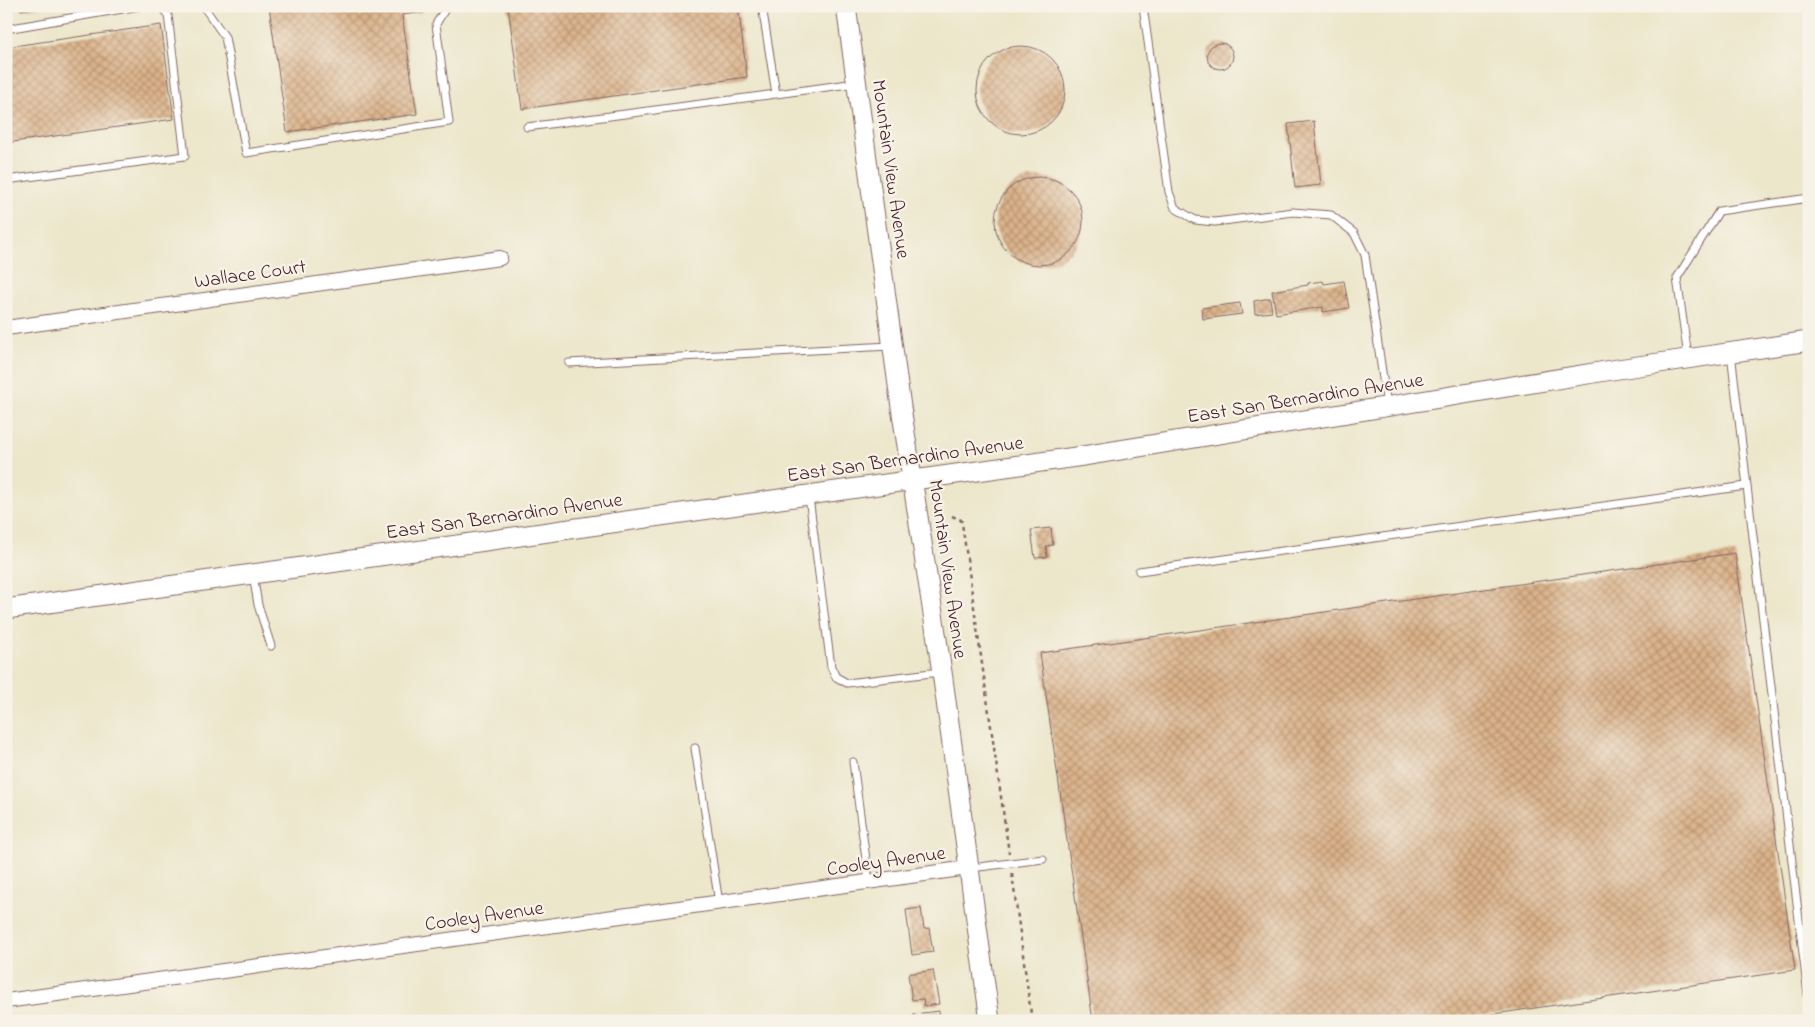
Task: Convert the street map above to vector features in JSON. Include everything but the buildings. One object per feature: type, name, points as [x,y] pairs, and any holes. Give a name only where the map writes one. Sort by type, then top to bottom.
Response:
[{"type":"main road","name":"Mountain View Avenue","points":[[846,6],[990,1021]]},
{"type":"main road","name":"East San Bernardino Avenue","points":[[6,609],[1083,456],[1387,406],[1809,341]]},
{"type":"street","name":"Wallace Court","points":[[6,328],[500,258]]},
{"type":"street","name":"Cooley Avenue","points":[[6,1001],[968,868]]},
{"type":"lane","points":[[6,29],[140,6]]},
{"type":"lane","points":[[6,180],[185,156],[168,15],[160,6]]},
{"type":"lane","points":[[206,6],[206,10],[225,37],[246,153],[449,122],[436,24],[448,6]]},
{"type":"lane","points":[[762,6],[776,94]]},
{"type":"lane","points":[[1143,6],[1169,192],[1175,208],[1195,220],[1215,222],[1293,212],[1331,214],[1354,233],[1365,255],[1387,406]]},
{"type":"lane","points":[[527,127],[857,82]]},
{"type":"lane","points":[[1688,359],[1677,278],[1719,211],[1809,198]]},
{"type":"lane","points":[[569,364],[893,346]]},
{"type":"lane","points":[[1731,352],[1809,1003]]},
{"type":"lane","points":[[1139,571],[1746,486]]},
{"type":"lane","points":[[808,494],[831,667],[836,677],[847,683],[942,672]]},
{"type":"lane","points":[[253,573],[258,605],[271,646]]},
{"type":"lane","points":[[695,748],[719,903]]},
{"type":"lane","points":[[852,762],[869,882]]},
{"type":"lane","points":[[968,868],[1043,859]]},
{"type":"path","points":[[952,516],[961,520],[962,523],[1032,1021]]}]
